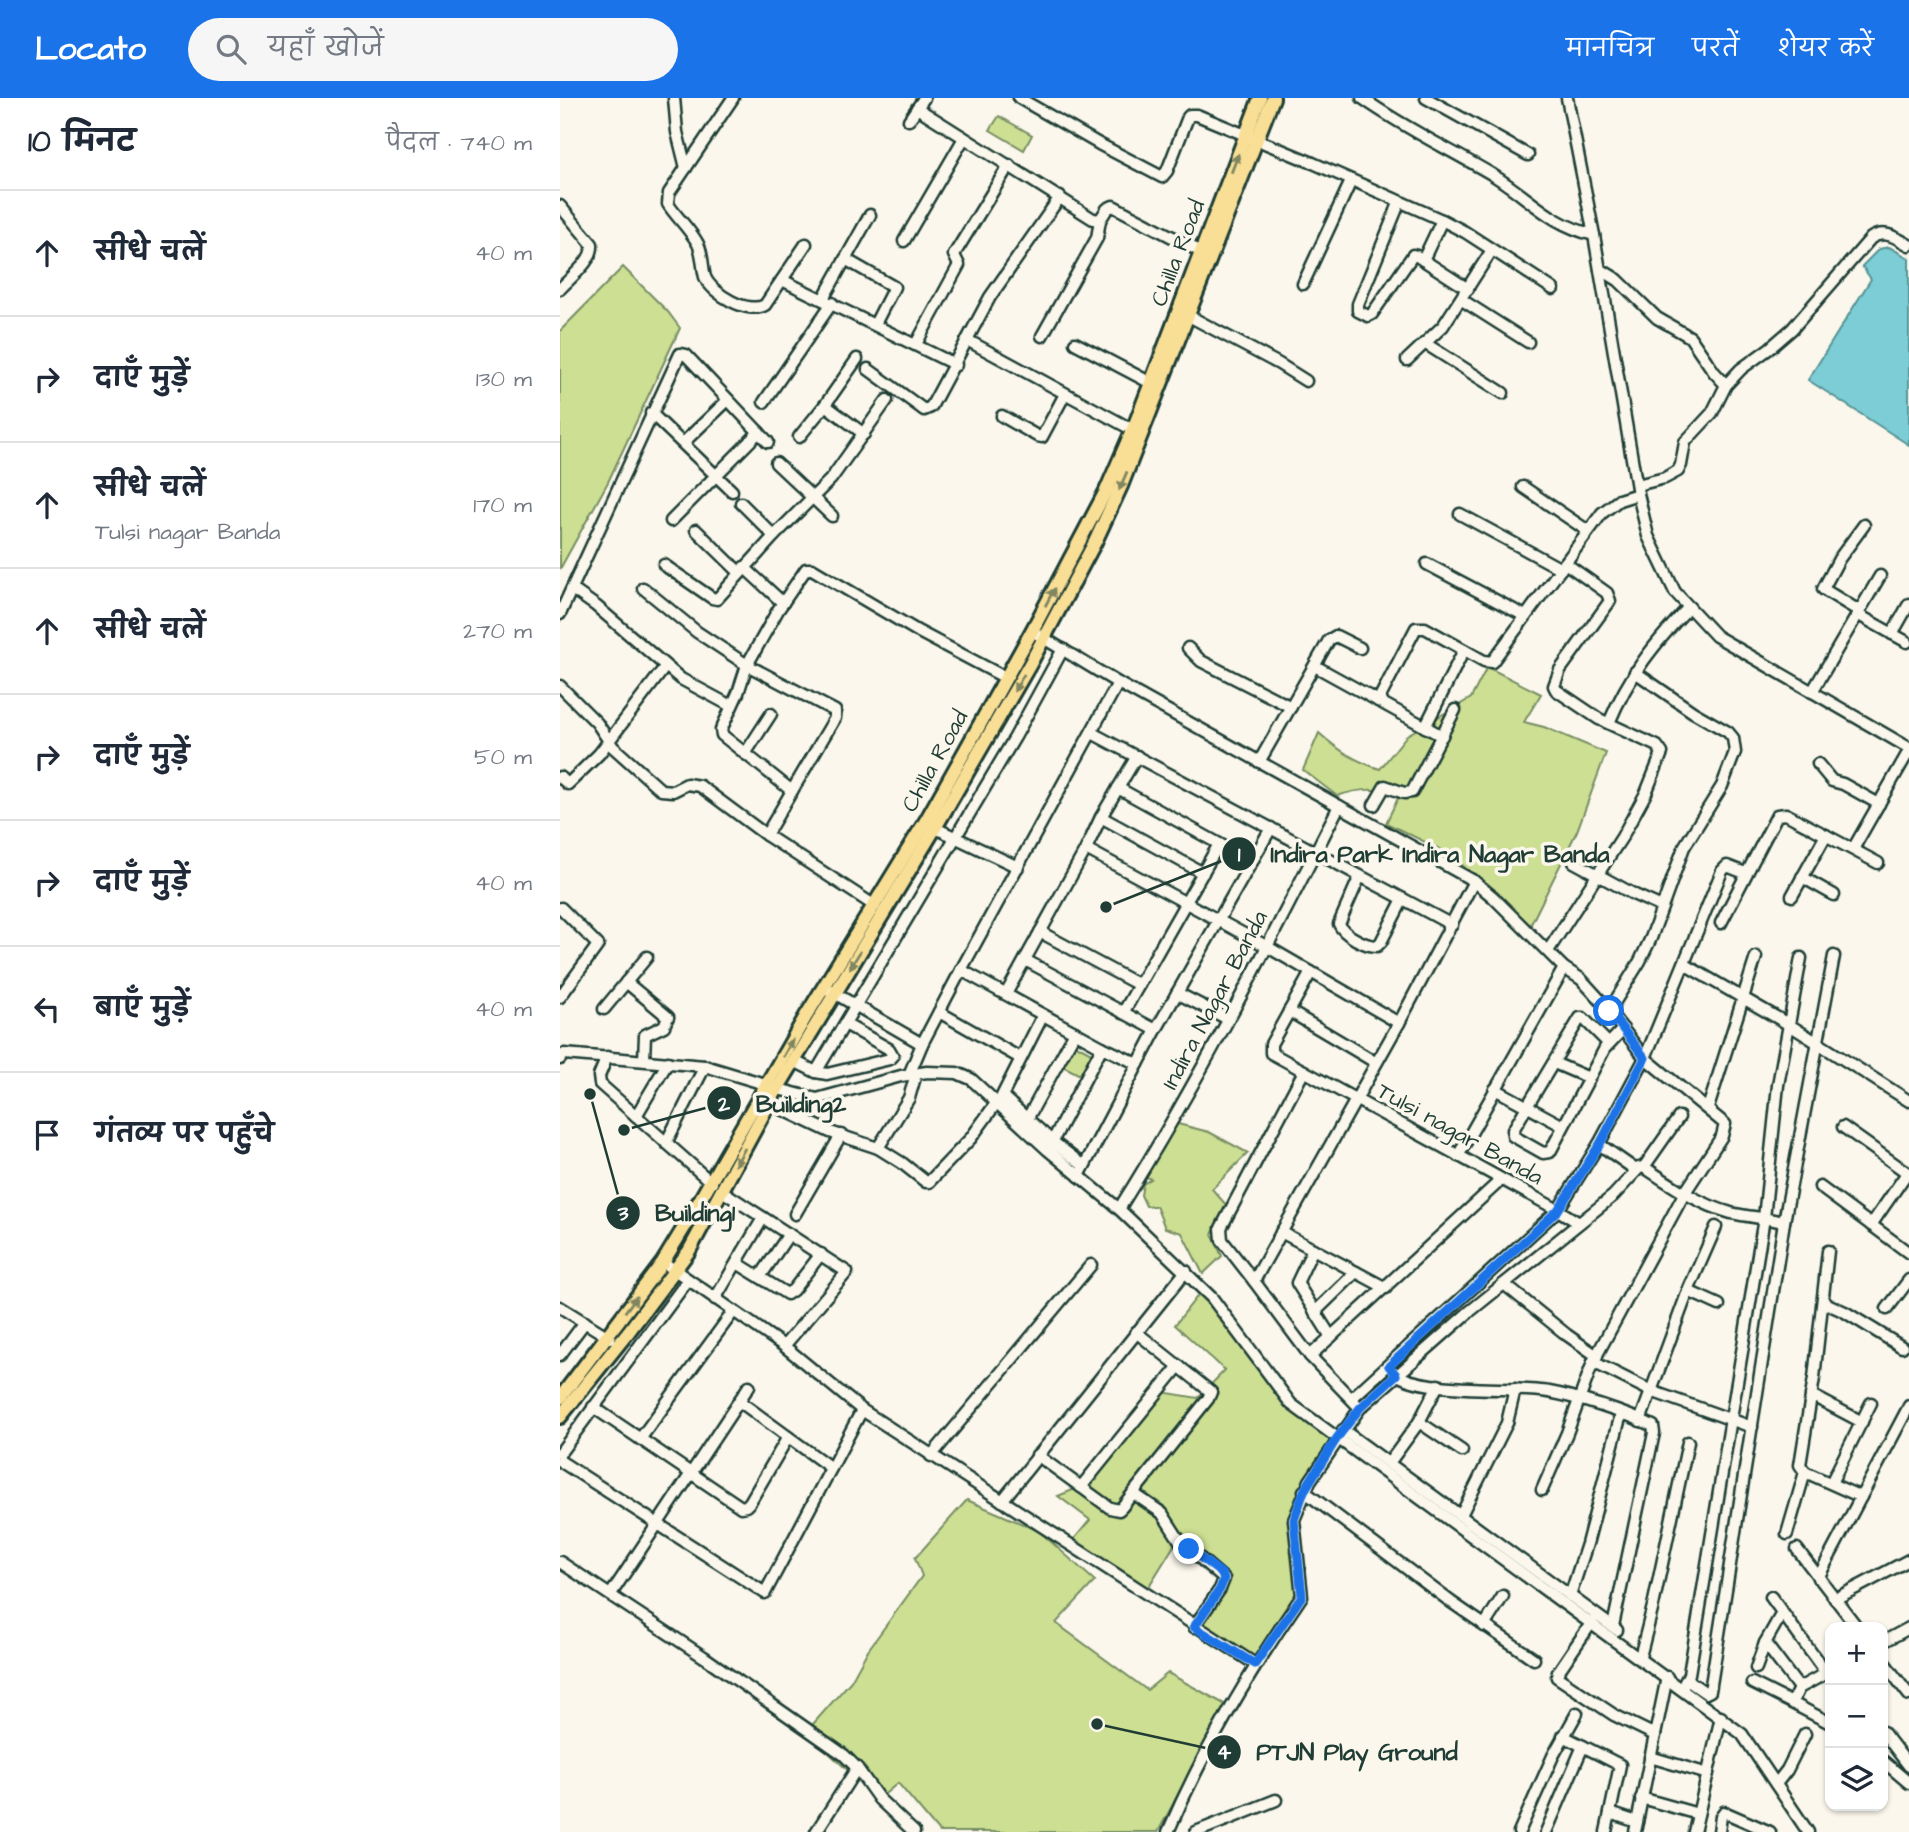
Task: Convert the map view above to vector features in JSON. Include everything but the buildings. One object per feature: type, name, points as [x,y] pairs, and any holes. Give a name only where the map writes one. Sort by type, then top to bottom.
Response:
[{"type":"main road","name":"Chilla Road","points":[[560,1398],[717,1187],[829,991],[874,906],[894,885],[930,825],[1006,678],[1038,635],[1133,430],[1144,416],[1151,383],[1206,255],[1251,139],[1260,98]]},
{"type":"main road","points":[[1251,139],[1273,98]]},
{"type":"main road","points":[[930,825],[1038,635],[1095,542],[1144,416],[1189,316],[1206,255]]},
{"type":"main road","points":[[560,1417],[675,1272],[717,1187],[769,1103],[773,1087],[794,1060],[829,991],[894,885]]},
{"type":"street","points":[[674,98],[677,132],[687,168]]},
{"type":"street","points":[[733,98],[669,193],[668,204],[701,250],[704,275],[709,286],[742,305],[756,309],[765,305],[806,244]]},
{"type":"street","points":[[909,120],[924,98]]},
{"type":"street","points":[[1019,98],[1162,177],[1191,115],[1442,220],[1553,289]]},
{"type":"street","points":[[1362,98],[1420,135],[1495,176],[1558,223],[1594,235]]},
{"type":"street","points":[[1426,98],[1528,155]]},
{"type":"street","points":[[1567,98],[1594,235],[1637,490],[1648,536],[1675,592],[1716,636],[1909,750],[1853,849]]},
{"type":"street","points":[[917,108],[1093,219],[1100,220]]},
{"type":"street","points":[[904,241],[964,138]]},
{"type":"street","points":[[916,344],[959,265],[955,253],[1009,165]]},
{"type":"street","points":[[1303,284],[1351,181]]},
{"type":"street","points":[[868,369],[904,397],[928,410],[956,365],[990,297],[1060,197]]},
{"type":"street","points":[[1400,201],[1358,304],[1358,311],[1368,316],[1372,314],[1409,258],[1417,256],[1468,289]]},
{"type":"street","points":[[560,206],[592,244],[593,249],[560,289]]},
{"type":"street","points":[[1042,336],[1097,238],[1100,220],[1107,209],[1113,206],[1206,255]]},
{"type":"street","points":[[764,402],[827,301],[845,258],[870,215]]},
{"type":"street","points":[[1423,260],[1442,220]]},
{"type":"street","points":[[1378,701],[1416,628],[1425,628],[1484,661],[1492,662],[1610,505],[1678,471],[1688,437],[1712,413],[1726,385],[1741,369],[1792,329],[1871,238],[1876,234],[1887,234],[1909,245]]},
{"type":"street","points":[[1408,360],[1444,326],[1492,250]]},
{"type":"street","points":[[845,258],[894,287],[875,324]]},
{"type":"street","points":[[1600,269],[1618,280],[1657,318],[1690,337],[1726,385]]},
{"type":"street","points":[[782,280],[956,365]]},
{"type":"street","points":[[1462,300],[1528,342]]},
{"type":"street","points":[[1189,316],[1241,342],[1306,381]]},
{"type":"street","points":[[967,340],[1133,430]]},
{"type":"street","points":[[1075,343],[1151,383]]},
{"type":"street","points":[[1426,344],[1503,393]]},
{"type":"street","points":[[560,614],[680,354],[686,355],[768,442]]},
{"type":"street","points":[[799,437],[857,359]]},
{"type":"street","points":[[1002,416],[1042,437],[1065,394]]},
{"type":"street","points":[[683,443],[728,400]]},
{"type":"street","points":[[664,565],[715,599],[720,596],[741,570],[842,465],[887,400]]},
{"type":"street","points":[[825,405],[864,435]]},
{"type":"street","points":[[651,413],[732,491]]},
{"type":"street","points":[[671,521],[759,432]]},
{"type":"street","points":[[776,463],[832,516]]},
{"type":"street","points":[[1523,487],[1588,531]]},
{"type":"street","points":[[741,503],[774,536]]},
{"type":"street","points":[[1460,514],[1563,566],[1607,593],[1611,601],[1560,670],[1553,686],[1599,719],[1657,746],[1662,753],[1646,793],[1548,951]]},
{"type":"street","points":[[1864,525],[1839,559],[1823,589],[1907,642]]},
{"type":"street","points":[[696,530],[783,603]]},
{"type":"street","points":[[1427,564],[1525,616]]},
{"type":"street","points":[[792,791],[722,735],[721,730],[747,665],[783,603],[808,568],[1006,678]]},
{"type":"street","points":[[1812,692],[1880,576]]},
{"type":"street","points":[[643,588],[698,632],[747,665],[835,711],[835,718],[766,835]]},
{"type":"street","points":[[572,589],[615,621],[665,667],[731,706]]},
{"type":"street","points":[[1892,634],[1909,604]]},
{"type":"street","points":[[1609,723],[1622,692],[1635,672],[1654,645],[1689,607]]},
{"type":"street","points":[[1038,635],[1118,683],[1484,888],[1564,968],[1581,979],[1645,1058],[1725,1124],[1595,1359],[1542,1490]]},
{"type":"street","points":[[1259,762],[1332,637],[1336,636],[1360,648]]},
{"type":"street","points":[[1188,648],[1201,661],[1291,707]]},
{"type":"street","points":[[816,1073],[1015,737],[1063,649]]},
{"type":"street","points":[[1425,727],[1464,650]]},
{"type":"street","points":[[1315,666],[1442,736]]},
{"type":"street","points":[[560,777],[565,783],[571,782],[599,754],[665,667]]},
{"type":"street","points":[[1609,1011],[1640,961],[1684,847],[1722,786],[1736,745],[1728,732],[1693,712],[1635,672]]},
{"type":"street","points":[[878,1148],[909,1098],[922,1044],[1118,683]]},
{"type":"street","points":[[560,686],[597,723],[613,747],[661,790],[673,791],[687,783],[700,786],[766,835],[874,906]]},
{"type":"street","points":[[1374,804],[1385,786],[1404,793],[1412,792],[1455,710]]},
{"type":"street","points":[[746,754],[771,714]]},
{"type":"street","points":[[1092,733],[1452,925]]},
{"type":"street","points":[[1006,994],[1101,817],[1137,756]]},
{"type":"street","points":[[1818,764],[1832,781],[1843,784],[1879,804]]},
{"type":"street","points":[[1118,788],[1252,862]]},
{"type":"street","name":"Indira Nagar Banda","points":[[1119,1209],[1228,1019],[1339,806]]},
{"type":"street","points":[[1721,923],[1777,815],[1786,814],[1878,863]]},
{"type":"street","points":[[1101,817],[1203,873]]},
{"type":"street","points":[[930,825],[1018,867]]},
{"type":"street","points":[[1081,1171],[1156,1030],[1271,828]]},
{"type":"street","points":[[1791,896],[1826,835]]},
{"type":"street","points":[[1123,1013],[1219,844]]},
{"type":"street","points":[[1086,849],[1266,946],[1399,1023]]},
{"type":"street","points":[[1574,862],[1662,907]]},
{"type":"street","points":[[1579,1223],[1558,1210],[1600,1144],[1645,1058],[1724,867],[1745,873]]},
{"type":"street","points":[[1360,876],[1339,924],[1343,931],[1369,946],[1377,946],[1381,942],[1403,899]]},
{"type":"street","points":[[1802,877],[1834,895]]},
{"type":"street","points":[[1254,1281],[1399,1023],[1474,881]]},
{"type":"street","points":[[560,997],[598,945],[561,908]]},
{"type":"street","points":[[1040,932],[1139,985]]},
{"type":"street","points":[[1340,1434],[1667,1677],[1706,1693],[1710,1691],[1784,1222],[1834,956]]},
{"type":"street","points":[[604,1009],[647,957]]},
{"type":"street","points":[[1707,1108],[1756,957]]},
{"type":"street","points":[[1684,1684],[1705,1583],[1764,1218],[1774,1110],[1801,958]]},
{"type":"street","points":[[1025,960],[1156,1030]]},
{"type":"street","points":[[1684,964],[1788,1024],[1909,1101]]},
{"type":"street","points":[[1458,1156],[1564,968]]},
{"type":"street","points":[[961,970],[1138,1064]]},
{"type":"street","points":[[1311,972],[1289,1011],[1375,1062]]},
{"type":"street","points":[[626,982],[668,1017],[664,1027],[645,1035],[645,1060]]},
{"type":"street","points":[[829,991],[922,1044]]},
{"type":"street","points":[[1177,993],[1228,1019]]},
{"type":"street","name":"Tulsi nagar Banda","points":[[1289,1011],[1270,1050],[1276,1056],[1558,1210],[1352,1398]]},
{"type":"street","points":[[939,1012],[1020,1058]]},
{"type":"street","points":[[1043,1015],[1002,1096],[1025,1122],[1081,1171],[1212,1298],[1291,1404],[1389,1463],[1461,1515],[1613,1626],[1618,1634],[1616,1639]]},
{"type":"street","points":[[1608,1043],[1580,1018],[1513,1130],[1513,1136],[1543,1153],[1550,1152],[1608,1043],[1623,1029]]},
{"type":"street","points":[[794,1060],[816,1073],[827,1074],[890,1059],[893,1056],[889,1049],[845,1024]]},
{"type":"street","points":[[1025,1122],[1075,1032]]},
{"type":"street","points":[[1050,1146],[1102,1047]]},
{"type":"street","points":[[561,1055],[705,1066],[817,1099],[913,1074],[941,1071],[957,1073],[977,1084],[1025,1122]]},
{"type":"street","points":[[607,1057],[599,1076],[600,1084],[717,1187],[845,1270],[846,1275],[784,1346]]},
{"type":"street","points":[[636,1116],[668,1062]]},
{"type":"street","points":[[1554,1063],[1589,1078]]},
{"type":"street","points":[[666,1143],[705,1066]]},
{"type":"street","points":[[1304,1071],[1221,1228],[1222,1240],[1310,1356],[1360,1408]]},
{"type":"street","points":[[1495,1089],[1563,1126]]},
{"type":"street","points":[[769,1103],[830,1132],[878,1148],[923,1181],[929,1182],[963,1148],[997,1102]]},
{"type":"street","points":[[1168,1832],[1203,1757],[1255,1664],[1302,1596],[1294,1520],[1304,1491],[1340,1434],[1360,1408],[1396,1375],[1504,1283],[1613,1196],[1640,1169],[1679,1117]]},
{"type":"street","points":[[1843,1127],[1908,1173],[1871,1225]]},
{"type":"street","points":[[795,1214],[841,1135]]},
{"type":"street","points":[[1600,1144],[1684,1194],[1729,1213],[1784,1222]]},
{"type":"street","points":[[1310,1356],[1501,1180]]},
{"type":"street","points":[[1820,1187],[1909,1253]]},
{"type":"street","points":[[715,1299],[764,1218]]},
{"type":"street","points":[[1640,1421],[1688,1291],[1716,1227]]},
{"type":"street","points":[[1281,1232],[1386,1288]]},
{"type":"street","points":[[760,1277],[789,1234]]},
{"type":"street","points":[[1313,1250],[1297,1283],[1331,1337]]},
{"type":"street","points":[[1787,1534],[1805,1472],[1800,1461],[1811,1395],[1828,1251]]},
{"type":"street","points":[[737,1263],[784,1293],[790,1293],[821,1254]]},
{"type":"street","points":[[663,1262],[784,1346],[862,1410],[1255,1664]]},
{"type":"street","points":[[931,1456],[1091,1265]]},
{"type":"street","points":[[1002,1501],[1186,1271]]},
{"type":"street","points":[[1315,1312],[1356,1272]]},
{"type":"street","points":[[560,1453],[688,1280]]},
{"type":"street","points":[[1888,1309],[1909,1280]]},
{"type":"street","points":[[1504,1283],[1595,1359],[1651,1391],[1752,1427]]},
{"type":"street","points":[[1688,1291],[1719,1304]]},
{"type":"street","points":[[1823,1302],[1845,1312],[1902,1347]]},
{"type":"street","points":[[560,1307],[607,1335],[618,1345]]},
{"type":"street","points":[[640,1440],[733,1312]]},
{"type":"street","points":[[560,1354],[584,1322]]},
{"type":"street","points":[[1037,1455],[1114,1510],[1122,1507],[1210,1395],[1209,1389],[1136,1332]]},
{"type":"street","points":[[1081,1487],[1180,1366]]},
{"type":"street","points":[[1389,1366],[1396,1375],[1413,1381],[1438,1385],[1515,1388],[1578,1399],[1653,1426],[1654,1433],[1613,1626]]},
{"type":"street","points":[[1389,1463],[1419,1422],[1438,1385]]},
{"type":"street","points":[[611,1594],[749,1386]]},
{"type":"street","points":[[1461,1515],[1507,1423],[1515,1388]]},
{"type":"street","points":[[1811,1395],[1862,1422]]},
{"type":"street","points":[[739,1402],[831,1468]]},
{"type":"street","points":[[1831,1483],[1871,1403]]},
{"type":"street","points":[[1818,1578],[1909,1406]]},
{"type":"street","points":[[593,1407],[736,1505],[746,1507],[788,1437]]},
{"type":"street","points":[[560,1461],[765,1593],[862,1410]]},
{"type":"street","points":[[1570,1596],[1587,1544],[1621,1415]]},
{"type":"street","points":[[1419,1422],[1462,1451]]},
{"type":"street","points":[[1640,1657],[1688,1442]]},
{"type":"street","points":[[1805,1472],[1861,1497]]},
{"type":"street","points":[[1304,1491],[1485,1626],[1534,1659]]},
{"type":"street","points":[[1133,1493],[1162,1513],[1180,1541],[1224,1579],[1194,1627]]},
{"type":"street","points":[[1797,1549],[1853,1622]]},
{"type":"street","points":[[1835,1599],[1909,1560]]},
{"type":"street","points":[[560,1563],[611,1594],[824,1741],[857,1768],[879,1799],[914,1832]]},
{"type":"street","points":[[1485,1626],[1503,1597]]},
{"type":"street","points":[[1771,1597],[1825,1668]]},
{"type":"street","points":[[1756,1668],[1765,1643],[1782,1613]]},
{"type":"street","points":[[1592,1622],[1558,1671],[1557,1677],[1614,1715],[1655,1735]]},
{"type":"street","points":[[1888,1639],[1909,1628]]},
{"type":"street","points":[[1765,1643],[1799,1688]]},
{"type":"street","points":[[1888,1668],[1909,1695]]},
{"type":"street","points":[[1793,1703],[1799,1688],[1825,1674]]},
{"type":"street","points":[[1610,1813],[1636,1827],[1667,1677]]},
{"type":"street","points":[[1752,1683],[1825,1720]]},
{"type":"street","points":[[1684,1684],[1742,1734],[1808,1832]]},
{"type":"street","points":[[1507,1832],[1517,1832],[1563,1736],[1577,1713]]},
{"type":"street","points":[[1695,1832],[1721,1717]]},
{"type":"street","points":[[1776,1784],[1787,1770],[1805,1734]]},
{"type":"street","points":[[1563,1736],[1620,1765],[1606,1832]]},
{"type":"street","points":[[1888,1739],[1909,1766]]},
{"type":"street","points":[[1546,1832],[1583,1746]]},
{"type":"street","points":[[1650,1757],[1707,1774]]},
{"type":"street","points":[[1888,1765],[1909,1783]]},
{"type":"street","points":[[816,1832],[857,1768]]},
{"type":"street","points":[[1641,1798],[1698,1814]]},
{"type":"street","points":[[1196,1832],[1276,1800]]},
{"type":"street","points":[[1718,1832],[1724,1812],[1770,1832]]},
{"type":"green space","points":[[999,116],[1032,135],[1024,150],[990,130]]},
{"type":"green space","points":[[623,267],[668,312],[680,328],[608,482],[560,569],[560,331]]},
{"type":"green space","points":[[1487,667],[1541,694],[1524,722],[1544,727],[1606,753],[1577,831],[1530,926],[1450,854],[1386,823],[1398,798],[1368,790],[1337,796],[1303,770],[1319,733],[1347,754],[1380,769],[1407,735],[1471,698]]},
{"type":"green space","points":[[1071,1042],[1095,1055],[1086,1078],[1059,1064]]},
{"type":"green space","points":[[1174,1123],[1209,1132],[1248,1153],[1212,1189],[1227,1206],[1212,1234],[1222,1256],[1203,1274],[1182,1233],[1165,1228],[1156,1206],[1146,1206],[1141,1195],[1143,1184],[1151,1179],[1146,1177]]},
{"type":"green space","points":[[1199,1294],[1208,1297],[1291,1404],[1337,1438],[1294,1520],[1302,1596],[1255,1664],[1198,1630],[1229,1581],[1175,1544],[1144,1594],[1070,1544],[1090,1520],[1058,1496],[1097,1480],[1099,1467],[1162,1392],[1198,1398],[1225,1370],[1175,1325]]},
{"type":"green space","points":[[967,1500],[1039,1531],[1095,1581],[1056,1623],[1147,1690],[1168,1673],[1226,1705],[1158,1832],[939,1832],[898,1783],[879,1799],[806,1732],[851,1681],[868,1650],[922,1576],[915,1558]]},
{"type":"water","points":[[1889,247],[1909,258],[1909,445],[1808,380],[1871,279],[1862,266],[1879,249]]},
{"type":"place","name":"Indira Park Indira Nagar Banda","points":[[1106,907]]},
{"type":"place","name":"Building1","points":[[590,1094]]},
{"type":"place","name":"Building2","points":[[624,1130]]},
{"type":"place","name":"PTJN Play Ground","points":[[1097,1724]]},
{"type":"route","points":[[1189,1549],[1221,1573],[1224,1579],[1194,1627],[1255,1664],[1302,1596],[1294,1520],[1304,1491],[1337,1438],[1360,1408],[1396,1375],[1389,1366],[1558,1210],[1600,1144],[1645,1058],[1609,1011]]}]
